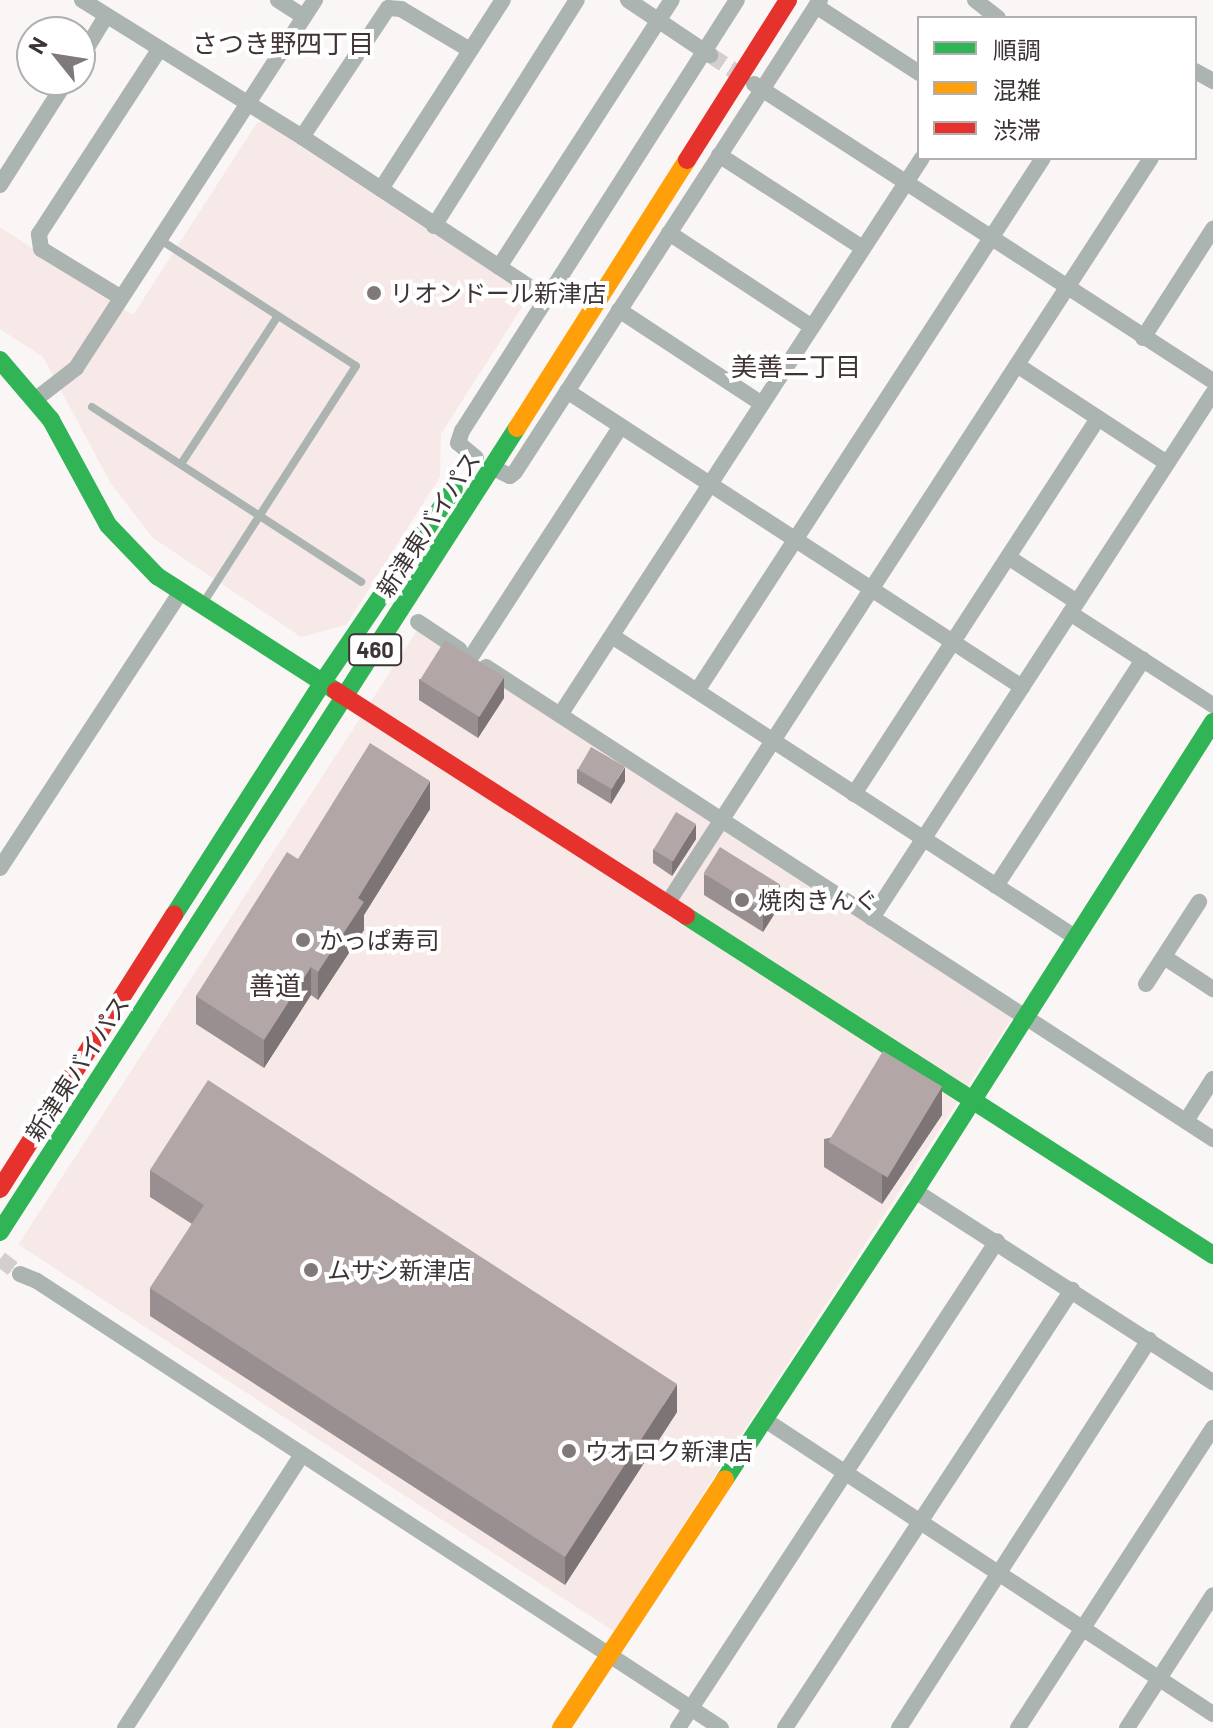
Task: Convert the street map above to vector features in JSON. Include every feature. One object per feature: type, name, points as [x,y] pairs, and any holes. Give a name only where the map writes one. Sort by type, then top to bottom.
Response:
[{"type":"main road","name":"新津東バイパス","points":[[0,1189],[324,680],[484,462],[733,64],[766,0]]},
{"type":"main road","name":"新津東バイパス","points":[[733,64],[788,0]]},
{"type":"main road","name":"新津東バイパス","points":[[4,1238],[84,1100],[347,695],[646,189]]},
{"type":"main road","points":[[0,360],[51,420],[108,525],[140,561],[181,591],[324,680],[1213,1255]]},
{"type":"main road","points":[[561,1728],[915,1191],[1213,722]]},
{"type":"street","points":[[82,0],[302,137],[548,299]]},
{"type":"street","points":[[278,0],[304,17]]},
{"type":"street","points":[[36,399],[76,368],[315,0]]},
{"type":"street","points":[[381,189],[503,0]]},
{"type":"street","points":[[434,226],[577,0]]},
{"type":"street","points":[[628,0],[733,64],[906,182],[1213,381]]},
{"type":"street","points":[[499,267],[672,0]]},
{"type":"street","points":[[737,0],[733,64],[719,155],[510,476],[458,443],[462,431],[548,299],[733,64],[818,3],[917,72]]},
{"type":"street","points":[[975,0],[995,16]]},
{"type":"street","points":[[302,137],[388,8],[401,9],[470,50]]},
{"type":"street","points":[[96,33],[106,16]]},
{"type":"street","points":[[120,297],[41,249],[39,234],[159,50]]},
{"type":"street","points":[[0,185],[57,96]]},
{"type":"street","points":[[719,155],[863,248]]},
{"type":"street","points":[[560,715],[921,160]]},
{"type":"street","points":[[697,691],[1042,160]]},
{"type":"street","points":[[667,904],[1150,160]]},
{"type":"street","points":[[1143,338],[1213,229]]},
{"type":"street","points":[[669,233],[812,327]]},
{"type":"street","points":[[619,310],[762,404]]},
{"type":"street","points":[[1017,365],[1167,463]]},
{"type":"street","points":[[567,391],[1022,687]]},
{"type":"street","points":[[872,918],[1213,393]]},
{"type":"street","points":[[854,794],[1098,418]]},
{"type":"street","points":[[471,657],[621,426]]},
{"type":"street","points":[[1008,557],[1143,660],[1213,705]]},
{"type":"street","points":[[0,868],[181,591]]},
{"type":"street","points":[[418,622],[1213,1139]]},
{"type":"street","points":[[612,636],[1075,937]]},
{"type":"street","points":[[996,886],[1143,660]]},
{"type":"street","points":[[1146,984],[1199,902]]},
{"type":"street","points":[[1164,957],[1213,989]]},
{"type":"street","points":[[1186,1121],[1212,1083]]},
{"type":"street","points":[[915,1191],[1213,1382]]},
{"type":"street","points":[[678,1728],[997,1241]]},
{"type":"street","points":[[20,1274],[721,1728]]},
{"type":"street","points":[[785,1728],[1072,1290]]},
{"type":"street","points":[[899,1728],[1149,1340]]},
{"type":"street","points":[[765,1420],[1213,1714]]},
{"type":"street","points":[[1018,1728],[1208,1447],[1213,1428]]},
{"type":"street","points":[[125,1728],[302,1454]]},
{"type":"street","points":[[1127,1728],[1213,1595]]},
{"type":"lane","points":[[158,239],[356,366],[203,604]]},
{"type":"lane","points":[[181,464],[278,316]]},
{"type":"lane","points":[[92,407],[361,582]]},
{"type":"shaded area","points":[[262,121],[525,294],[526,301],[441,434],[440,477],[346,625],[301,637],[153,538],[111,484],[43,357],[0,329],[0,227],[133,315],[256,124]]},
{"type":"shaded area","points":[[418,629],[1013,1016],[614,1631],[18,1245]]},
{"type":"building","points":[[445,640],[504,677],[479,717],[420,680]]},
{"type":"building","points":[[370,743],[430,781],[358,898],[364,902],[318,972],[311,967],[264,1040],[196,996],[287,852],[298,859]]},
{"type":"building","points":[[591,747],[625,766],[612,789],[578,770]]},
{"type":"building","points":[[676,812],[696,824],[673,862],[653,850]]},
{"type":"building","points":[[720,847],[779,884],[763,910],[704,873]]},
{"type":"building","points":[[883,1051],[942,1087],[888,1177],[828,1142]]},
{"type":"building","points":[[208,1080],[677,1384],[565,1557],[150,1288],[204,1205],[150,1170]]},
{"type":"tunnel","points":[[710,55],[745,78]]},
{"type":"tunnel","points":[[0,1259],[20,1274]]},
{"type":"traffic: fast","points":[[0,360],[51,420],[108,525],[157,576],[336,691]]},
{"type":"traffic: fast","points":[[0,1232],[517,428]]},
{"type":"traffic: fast","points":[[174,915],[324,680],[454,489]]},
{"type":"traffic: fast","points":[[725,1479],[915,1191],[1213,722]]},
{"type":"traffic: fast","points":[[686,916],[1213,1255]]},
{"type":"traffic: slow","points":[[517,428],[687,160]]},
{"type":"traffic: slow","points":[[561,1728],[725,1479]]},
{"type":"traffic: jam","points":[[687,160],[788,0]]},
{"type":"traffic: jam","points":[[336,691],[686,916]]},
{"type":"traffic: jam","points":[[0,1189],[174,915]]},
{"type":"place","name":"リオンドール新津店","points":[[374,293]]},
{"type":"place","name":"焼肉きんぐ","points":[[742,900]]},
{"type":"place","name":"かっぱ寿司","points":[[303,940]]},
{"type":"place","name":"ムサシ新津店","points":[[311,1270]]},
{"type":"place","name":"ウオロク新津店","points":[[569,1451]]},
{"type":"district","name":"さつき野四丁目","points":[[283,43]]},
{"type":"district","name":"美善二丁目","points":[[796,366]]},
{"type":"district","name":"善道","points":[[275,985]]}]
